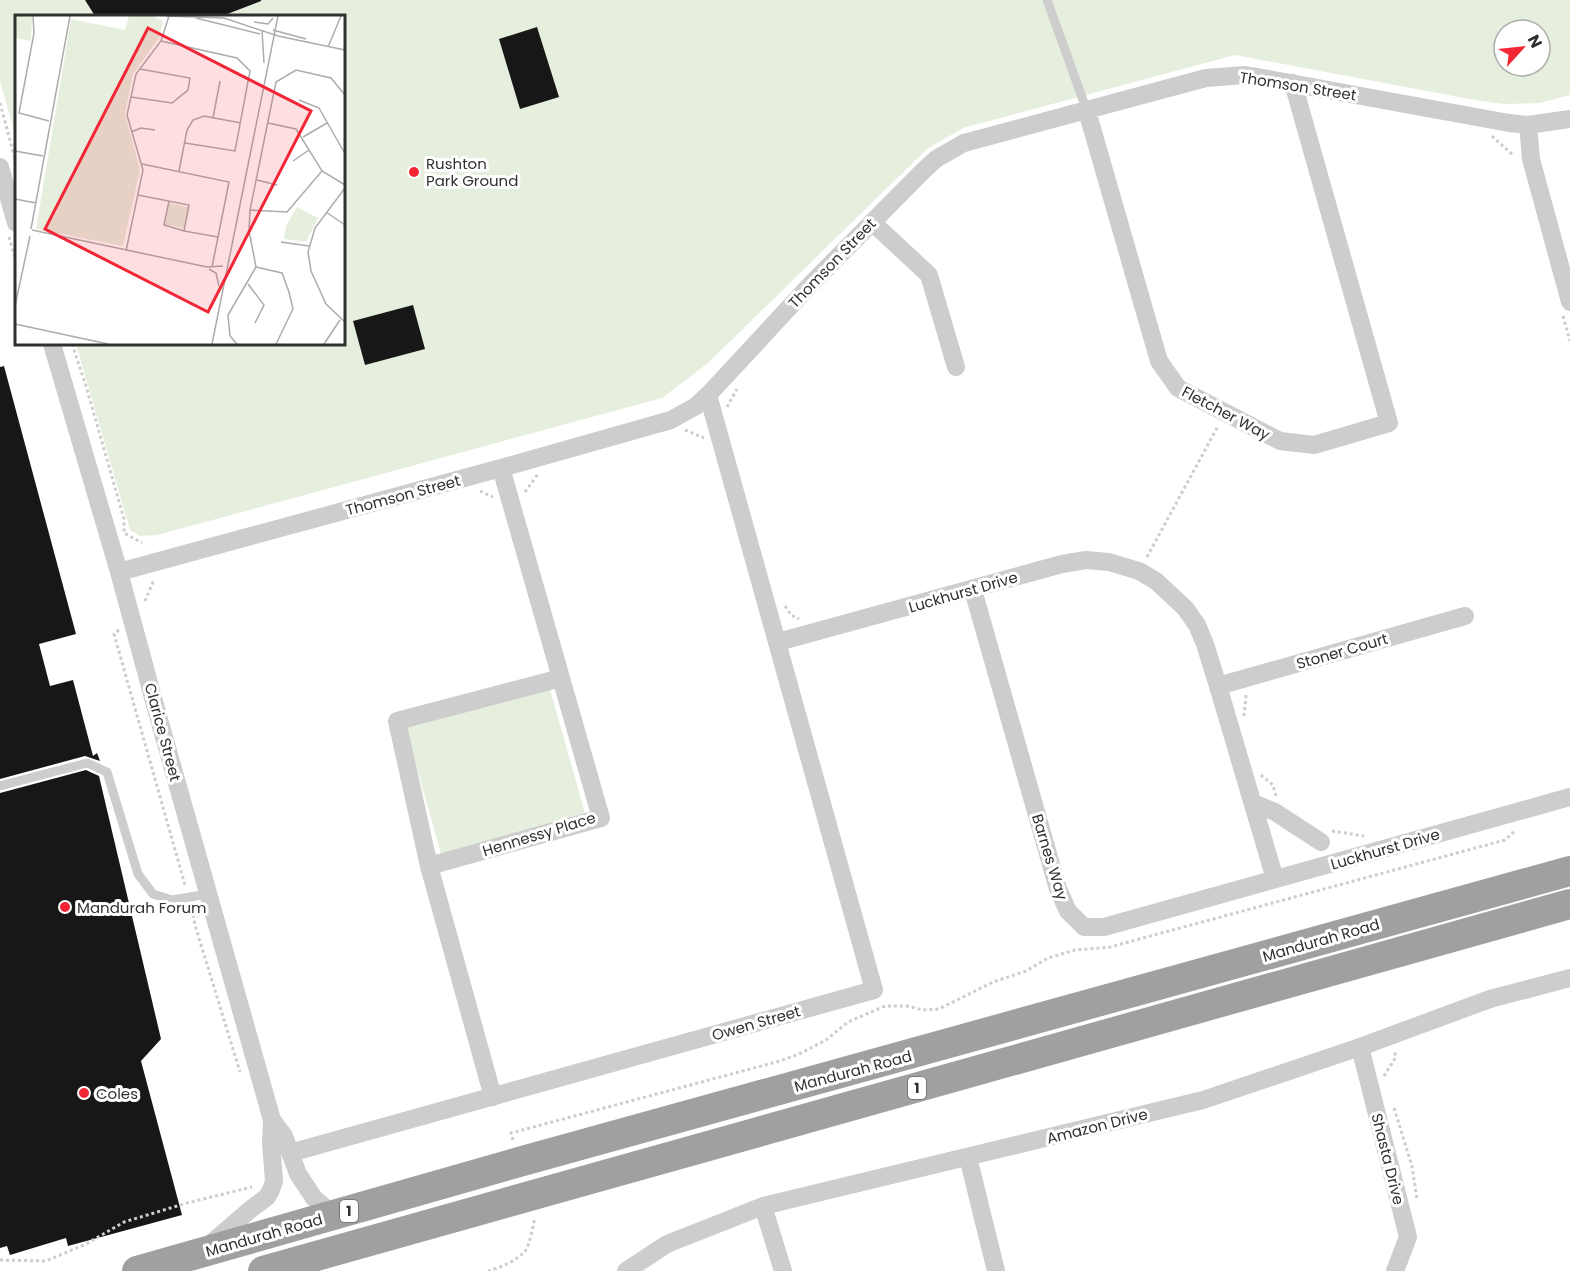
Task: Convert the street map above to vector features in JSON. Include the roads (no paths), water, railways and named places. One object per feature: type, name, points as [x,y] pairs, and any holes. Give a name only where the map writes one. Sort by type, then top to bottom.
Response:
[{"type":"highway","name":"Mandurah Road","points":[[137,1271],[519,1162],[1570,871]]},
{"type":"highway","name":"1","points":[[263,1271],[1570,904]]},
{"type":"street","name":"Thomson Street","points":[[119,572],[670,420],[696,406],[708,395],[811,284],[929,165],[964,143],[1206,78],[1244,75],[1293,82],[1488,120],[1528,125],[1570,119]]},
{"type":"street","name":"Fletcher Way","points":[[1087,111],[1159,361],[1178,388],[1280,441],[1314,445],[1389,423],[1293,82]]},
{"type":"street","points":[[1528,125],[1531,159],[1570,302]]},
{"type":"street","points":[[0,167],[15,220]]},
{"type":"street","points":[[872,222],[929,275],[956,367]]},
{"type":"street","name":"Clarice Street","points":[[52,345],[119,572],[272,1120],[274,1181],[271,1190],[267,1197],[199,1253]]},
{"type":"street","points":[[708,395],[778,642]]},
{"type":"street","name":"Hennessy Place","points":[[429,866],[601,818],[501,468]]},
{"type":"street","name":"Luckhurst Drive","points":[[778,642],[1062,564],[1086,560],[1109,562],[1139,571],[1155,581],[1185,608],[1197,625],[1218,686],[1275,879],[1570,797]]},
{"type":"street","name":"Barnes Way","points":[[974,590],[1058,889],[1068,911],[1084,927],[1104,927],[1275,879]]},
{"type":"street","name":"Stoner Court","points":[[1218,686],[1465,616]]},
{"type":"street","name":"Owen Street","points":[[290,1153],[874,990],[778,642]]},
{"type":"street","points":[[493,1097],[429,866],[397,721],[561,678]]},
{"type":"street","name":"Luckhurst Drive","points":[[1253,803],[1324,836]]},
{"type":"street","name":"Amazon Drive","points":[[626,1271],[667,1244],[763,1206],[1203,1100],[1360,1047],[1490,999],[1570,978]]},
{"type":"street","name":"Shasta Drive","points":[[1360,1047],[1408,1237],[1395,1271]]},
{"type":"street","name":"Clarice Street","points":[[272,1120],[284,1136],[298,1174],[314,1197],[334,1215]]},
{"type":"street","points":[[969,1157],[996,1271]]},
{"type":"street","points":[[763,1206],[783,1271]]},
{"type":"lane","points":[[1047,0],[1087,111]]},
{"type":"lane","points":[[0,786],[87,764],[107,772],[138,873],[153,894],[172,900],[208,894]]},
{"type":"place","name":"Rushton Park Ground","points":[[414,172]]},
{"type":"place","name":"Mandurah Forum","points":[[65,907]]},
{"type":"place","name":"Coles","points":[[84,1093]]}]
